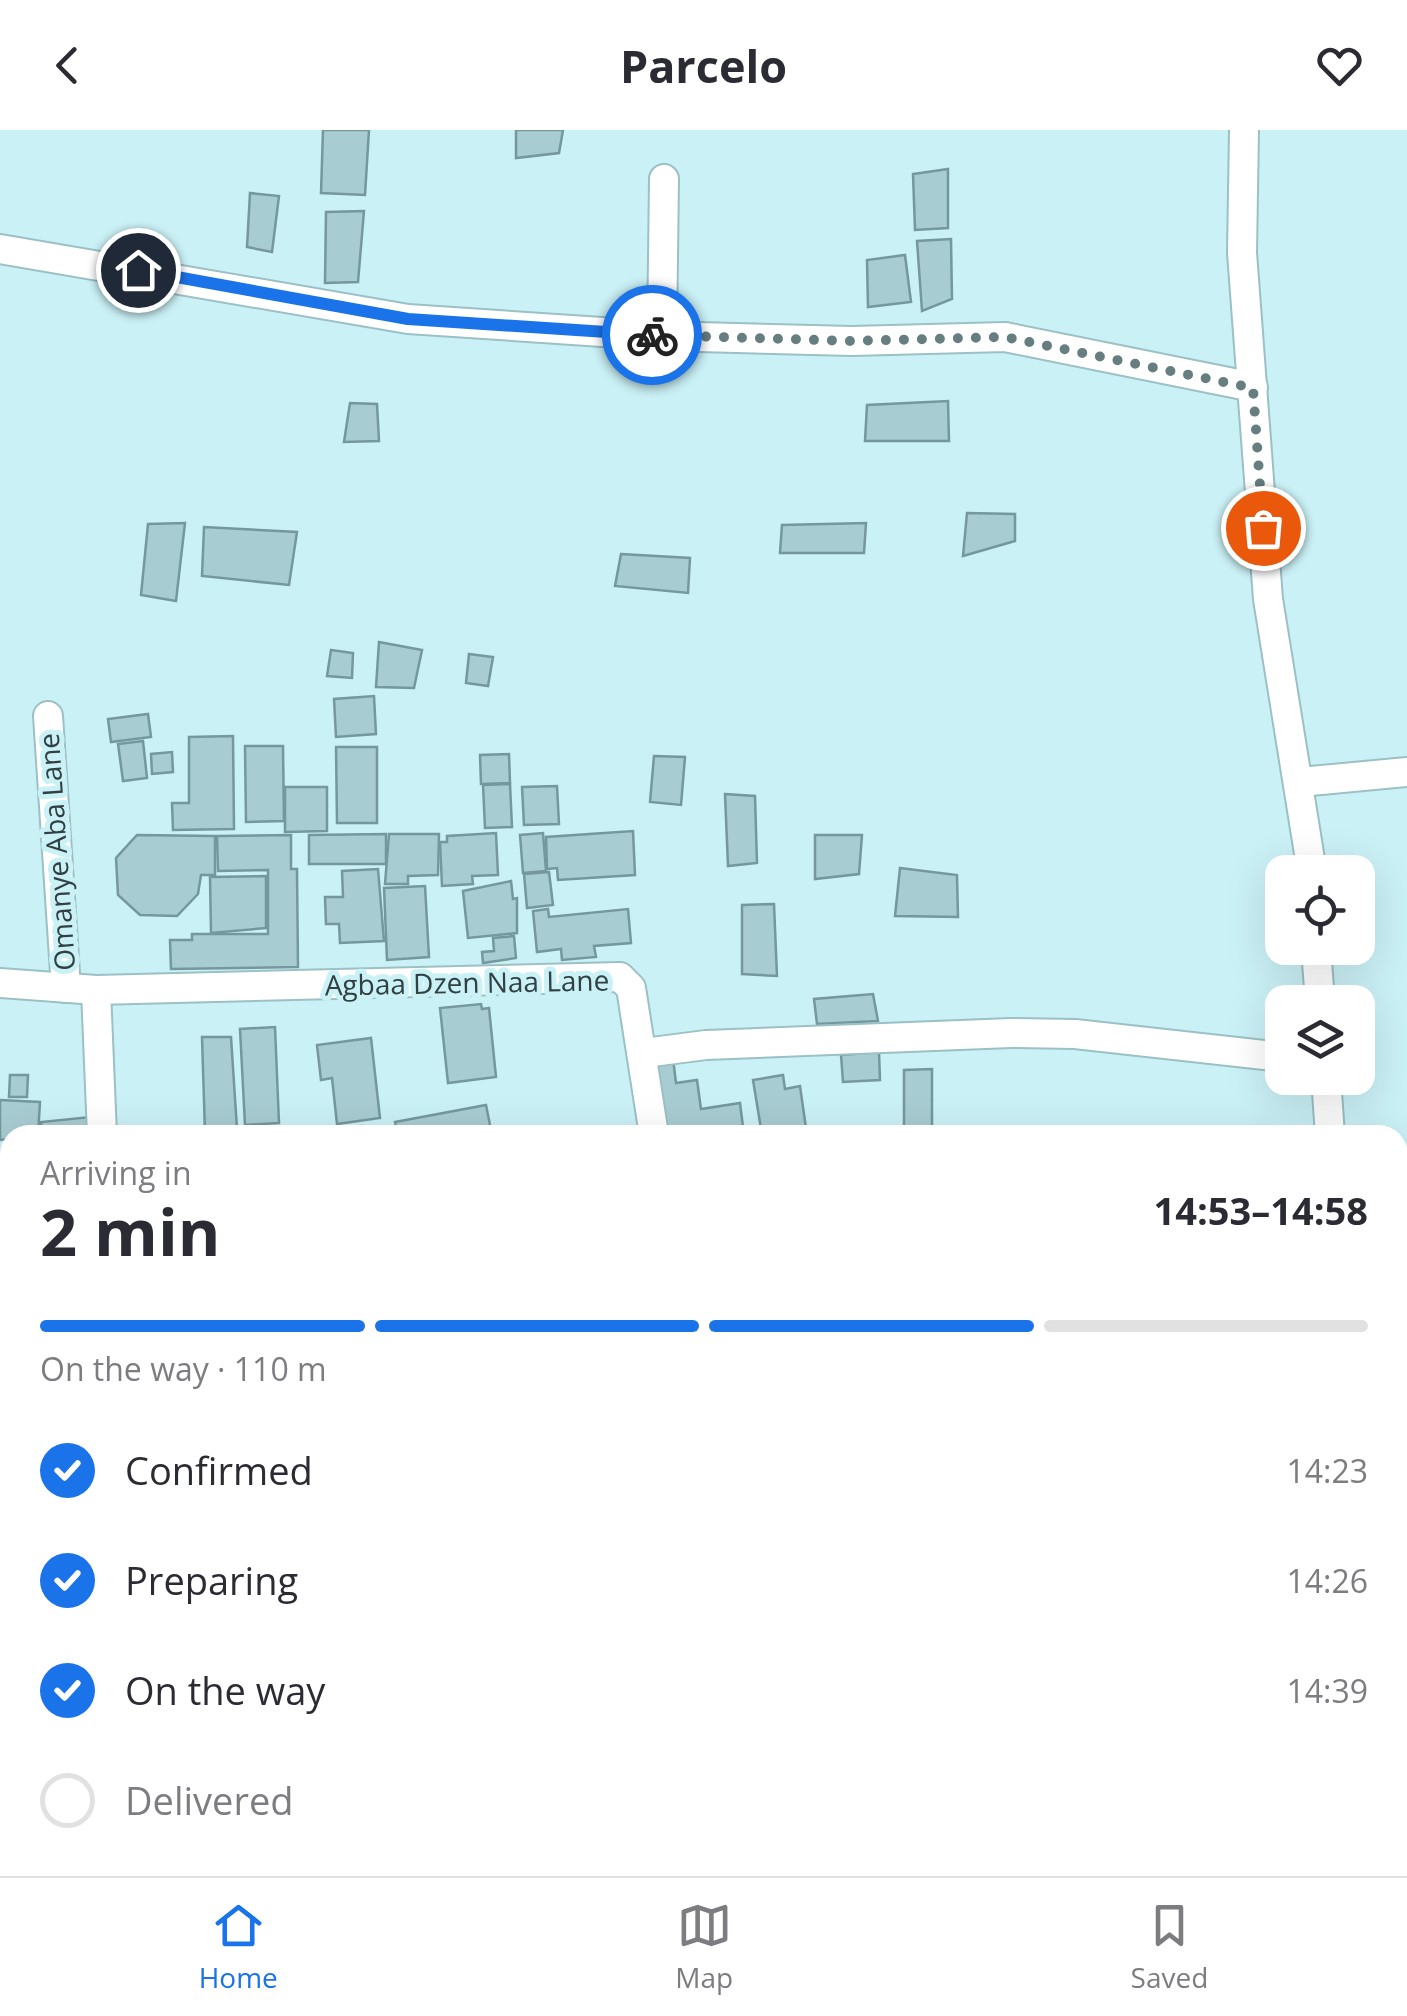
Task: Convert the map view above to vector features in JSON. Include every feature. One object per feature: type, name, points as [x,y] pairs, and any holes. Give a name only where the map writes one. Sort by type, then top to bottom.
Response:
[{"type":"street","points":[[1244,130],[1242,253],[1268,599],[1310,855]]},
{"type":"street","points":[[662,336],[664,179]]},
{"type":"street","points":[[0,249],[408,319],[662,336],[852,341],[1005,337],[1253,388]]},
{"type":"street","name":"Omanye Aba Lane","points":[[48,716],[66,988]]},
{"type":"street","points":[[1300,782],[1407,772]]},
{"type":"street","name":"Agbaa Dzen Naa Lane","points":[[0,983],[96,990],[476,984],[609,974],[620,977],[630,988],[644,1053],[653,1125]]},
{"type":"street","points":[[96,990],[102,1125]]},
{"type":"street","points":[[644,1053],[706,1045],[882,1036],[1076,1034],[1265,1055]]},
{"type":"street","points":[[1327,1095],[1329,1125]]},
{"type":"building","points":[[323,130],[369,130],[365,195],[321,193]]},
{"type":"building","points":[[516,130],[563,130],[559,153],[516,158]]},
{"type":"building","points":[[948,169],[948,228],[915,230],[913,174]]},
{"type":"building","points":[[250,193],[279,196],[272,252],[247,247]]},
{"type":"building","points":[[364,211],[358,282],[325,283],[326,212]]},
{"type":"building","points":[[951,239],[952,299],[922,311],[917,241]]},
{"type":"building","points":[[905,255],[911,302],[868,307],[867,260]]},
{"type":"building","points":[[948,401],[949,441],[865,441],[867,405]]},
{"type":"building","points":[[350,403],[377,404],[379,441],[344,442]]},
{"type":"building","points":[[967,513],[1015,514],[1015,541],[963,556]]},
{"type":"building","points":[[185,523],[176,601],[141,595],[148,524]]},
{"type":"building","points":[[866,523],[864,553],[780,553],[782,525]]},
{"type":"building","points":[[204,527],[297,532],[289,585],[202,576]]},
{"type":"building","points":[[621,554],[690,558],[688,593],[615,586]]},
{"type":"building","points":[[379,642],[422,650],[414,688],[376,687]]},
{"type":"building","points":[[331,650],[353,653],[352,678],[327,676]]},
{"type":"building","points":[[469,654],[493,657],[488,686],[466,683]]},
{"type":"building","points":[[374,696],[376,734],[336,737],[334,699]]},
{"type":"building","points":[[148,714],[151,737],[111,742],[108,719]]},
{"type":"building","points":[[233,736],[234,829],[173,830],[172,803],[189,803],[189,737]]},
{"type":"building","points":[[143,741],[147,778],[123,781],[118,744]]},
{"type":"building","points":[[245,746],[283,746],[284,821],[246,822]]},
{"type":"building","points":[[336,747],[377,747],[377,823],[337,823]]},
{"type":"building","points":[[172,752],[173,772],[152,774],[151,754]]},
{"type":"building","points":[[509,754],[510,783],[481,784],[480,755]]},
{"type":"building","points":[[654,756],[685,757],[681,805],[650,802]]},
{"type":"building","points":[[510,784],[512,827],[485,828],[483,785]]},
{"type":"building","points":[[557,786],[559,824],[524,825],[522,787]]},
{"type":"building","points":[[285,787],[327,787],[327,831],[285,832]]},
{"type":"building","points":[[725,794],[755,796],[757,863],[728,866]]},
{"type":"building","points":[[633,831],[635,875],[558,880],[557,868],[547,869],[546,837]]},
{"type":"building","points":[[496,833],[498,875],[472,876],[473,884],[442,886],[440,842],[447,842],[447,836]]},
{"type":"building","points":[[543,833],[546,871],[523,873],[520,835]]},
{"type":"building","points":[[386,834],[386,864],[309,864],[309,835]]},
{"type":"building","points":[[389,834],[439,834],[438,875],[408,876],[408,884],[385,884]]},
{"type":"building","points":[[137,835],[215,836],[215,875],[201,875],[198,894],[177,916],[140,915],[118,895],[116,858]]},
{"type":"building","points":[[291,835],[291,869],[297,869],[298,967],[171,969],[170,940],[192,940],[192,934],[268,934],[268,870],[218,871],[217,836]]},
{"type":"building","points":[[815,835],[862,835],[859,874],[815,879]]},
{"type":"building","points":[[900,868],[957,875],[958,917],[895,916]]},
{"type":"building","points":[[378,869],[384,941],[340,943],[339,924],[326,924],[325,897],[343,897],[342,871]]},
{"type":"building","points":[[549,872],[553,905],[527,908],[524,874]]},
{"type":"building","points":[[266,876],[266,928],[211,933],[210,877]]},
{"type":"building","points":[[511,881],[513,899],[517,898],[517,933],[468,938],[463,891]]},
{"type":"building","points":[[425,886],[429,957],[387,960],[384,888]]},
{"type":"building","points":[[774,904],[777,976],[742,974],[742,905]]},
{"type":"building","points":[[548,909],[549,917],[628,909],[631,943],[594,946],[596,957],[562,960],[561,949],[537,952],[533,911]]},
{"type":"building","points":[[514,936],[516,958],[483,963],[482,952],[494,951],[493,938]]},
{"type":"building","points":[[873,994],[878,1021],[817,1024],[814,999]]},
{"type":"building","points":[[481,1004],[482,1009],[489,1008],[496,1077],[448,1083],[440,1008]]},
{"type":"building","points":[[275,1027],[279,1123],[245,1125],[240,1029]]},
{"type":"building","points":[[202,1037],[231,1037],[237,1125],[205,1125]]},
{"type":"building","points":[[371,1038],[380,1118],[337,1124],[332,1078],[321,1080],[317,1045]]},
{"type":"building","points":[[879,1052],[880,1080],[843,1082],[841,1055]]},
{"type":"building","points":[[673,1058],[676,1083],[697,1080],[701,1109],[740,1103],[743,1125],[657,1125],[649,1061]]},
{"type":"building","points":[[932,1069],[932,1125],[904,1125],[904,1070]]},
{"type":"building","points":[[10,1075],[28,1075],[27,1097],[9,1097]]},
{"type":"building","points":[[783,1075],[785,1089],[800,1086],[806,1125],[760,1125],[753,1080]]},
{"type":"building","points":[[0,1100],[40,1102],[39,1125],[0,1125]]},
{"type":"building","points":[[486,1105],[490,1125],[396,1125],[395,1122]]},
{"type":"building","points":[[90,1117],[91,1125],[41,1125]]},
{"type":"way so far","points":[[652,335],[852,341],[1005,337],[1253,388],[1263,528]]},
{"type":"route","points":[[138,270],[408,319],[652,335]]}]
